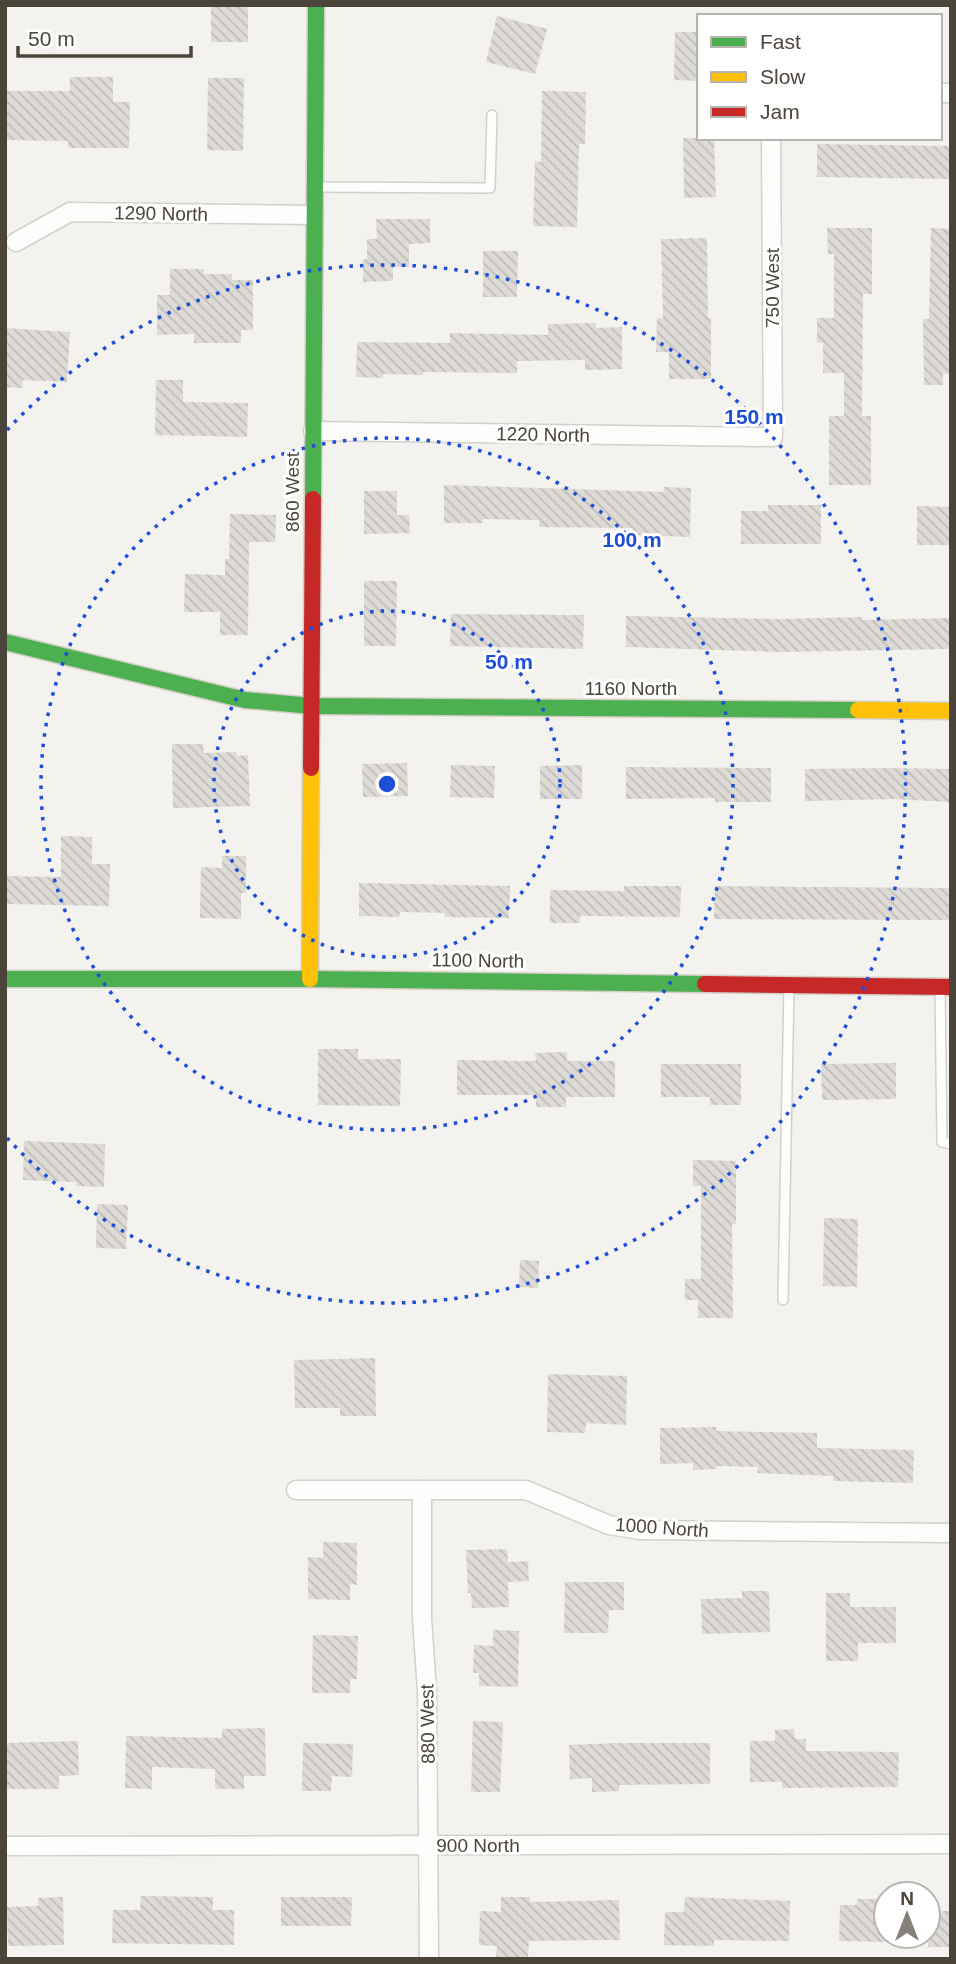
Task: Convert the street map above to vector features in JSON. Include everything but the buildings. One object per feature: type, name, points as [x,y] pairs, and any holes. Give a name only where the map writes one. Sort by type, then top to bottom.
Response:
[{"type":"street","name":"860 West","points":[[310,979],[316,5]]},
{"type":"street","name":"750 West","points":[[771,140],[773,437]]},
{"type":"street","name":"1290 North","points":[[16,242],[71,212],[314,215]]},
{"type":"street","name":"1220 North","points":[[313,431],[773,437]]},
{"type":"street","name":"1160 North","points":[[5,642],[245,700],[312,706],[951,711]]},
{"type":"street","name":"1100 North","points":[[5,979],[310,979],[946,987]]},
{"type":"street","name":"1000 North","points":[[296,1490],[526,1490],[609,1525],[640,1530],[951,1533]]},
{"type":"street","name":"880 West","points":[[422,1490],[429,1959]]},
{"type":"street","name":"900 North","points":[[5,1846],[951,1844]]},
{"type":"lane","points":[[315,187],[490,188],[492,115]]},
{"type":"lane","points":[[783,1300],[789,984]]},
{"type":"lane","points":[[946,987],[942,1142],[951,1144]]},
{"type":"traffic: fast","points":[[313,499],[316,5]]},
{"type":"traffic: fast","points":[[5,642],[245,700],[312,706],[858,710]]},
{"type":"traffic: fast","points":[[5,979],[310,979],[705,984]]},
{"type":"traffic: slow","points":[[858,710],[951,711]]},
{"type":"traffic: slow","points":[[310,979],[311,768]]},
{"type":"traffic: jam","points":[[311,768],[313,499]]},
{"type":"traffic: jam","points":[[705,984],[951,987]]}]
